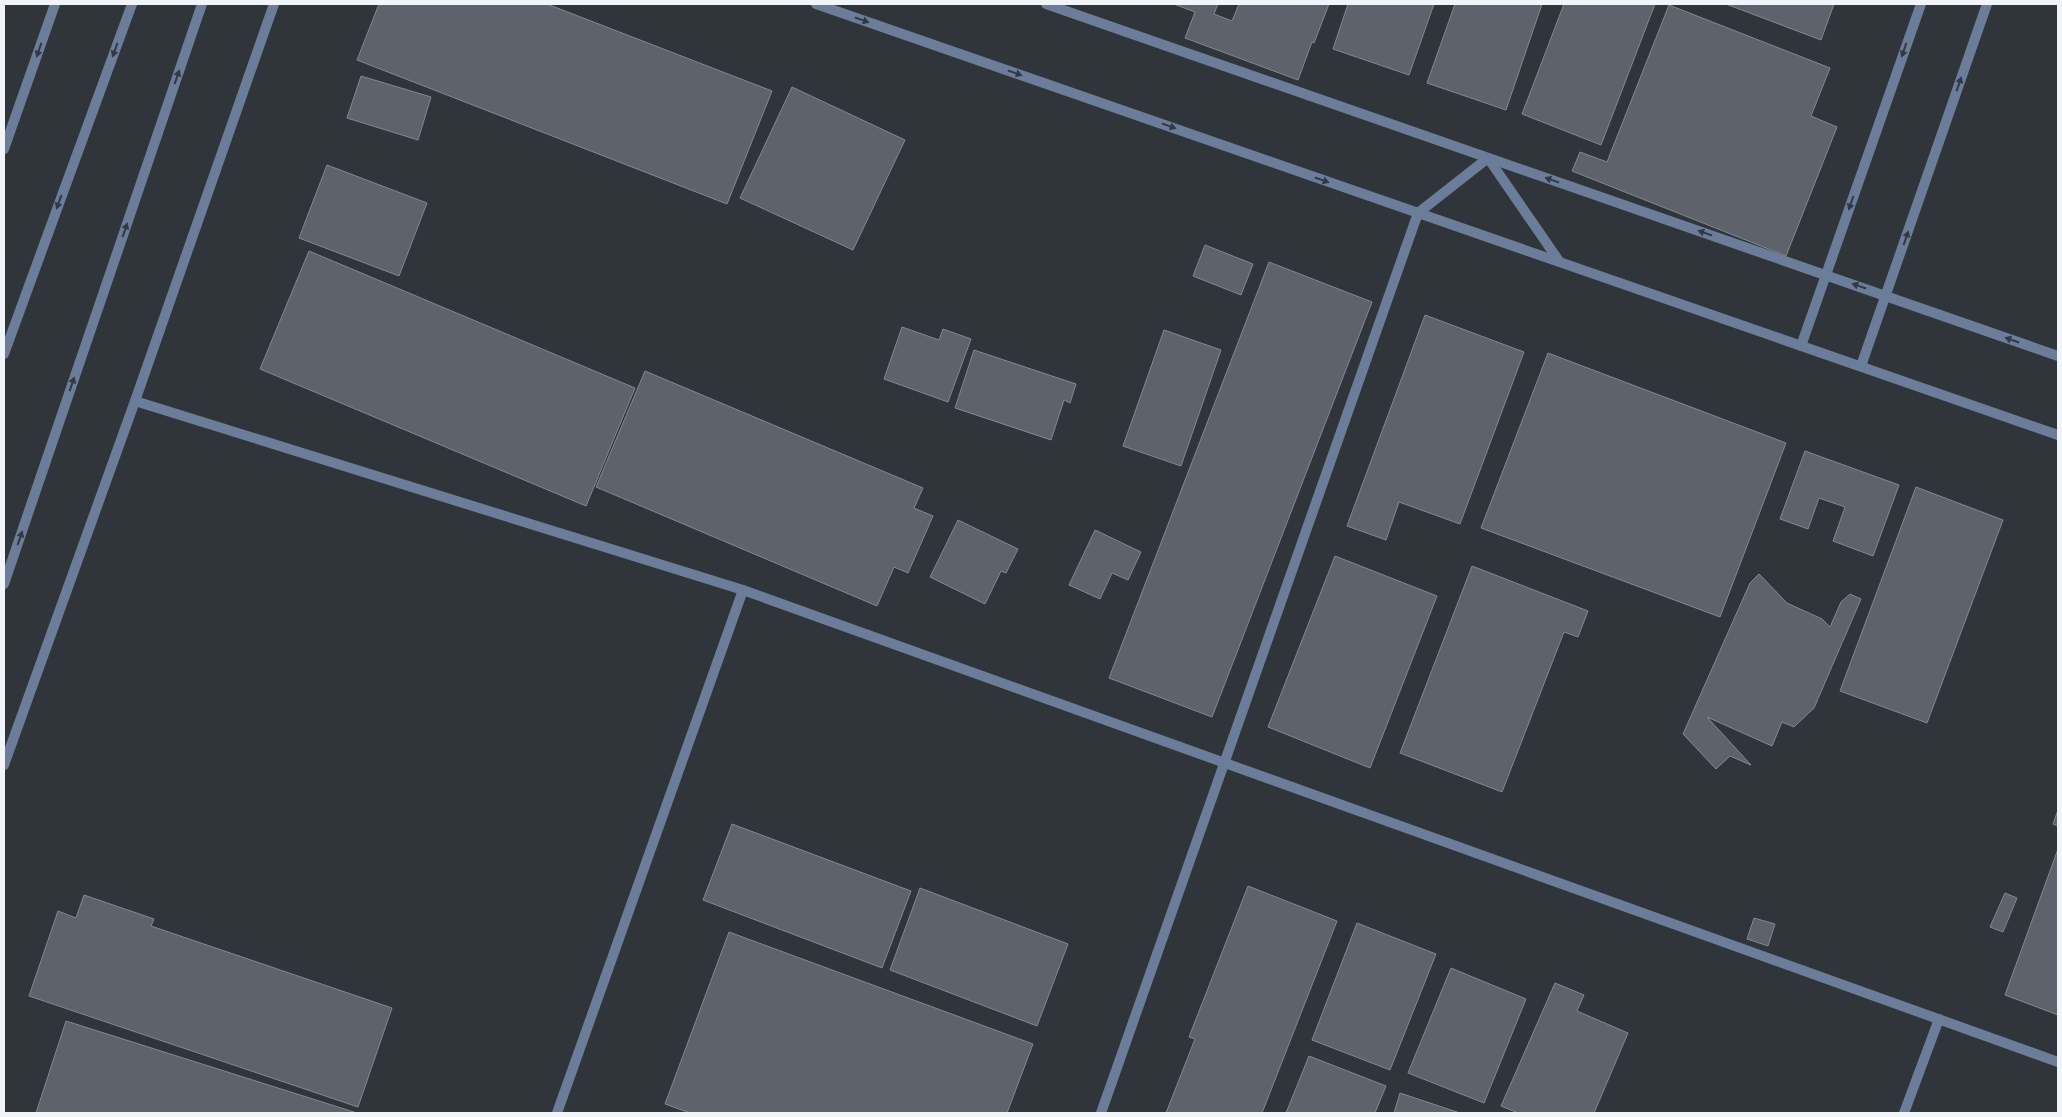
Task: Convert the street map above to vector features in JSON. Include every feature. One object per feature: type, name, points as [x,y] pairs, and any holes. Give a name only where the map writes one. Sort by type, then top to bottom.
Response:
[{"type":"street","points":[[4,149],[55,4]]},
{"type":"street","points":[[4,354],[132,4]]},
{"type":"street","points":[[4,584],[202,4]]},
{"type":"street","points":[[4,765],[135,401],[274,4]]},
{"type":"street","points":[[816,4],[845,9],[1418,213],[2058,435]]},
{"type":"street","points":[[1046,4],[2058,356]]},
{"type":"street","points":[[1801,346],[1920,4]]},
{"type":"street","points":[[1861,366],[1987,4]]},
{"type":"street","points":[[1101,1113],[1418,213],[1488,158]]},
{"type":"street","points":[[1488,158],[1559,262]]},
{"type":"street","points":[[135,401],[743,590],[2058,1062]]},
{"type":"street","points":[[557,1113],[743,590]]},
{"type":"street","points":[[1904,1113],[1938,1020]]},
{"type":"building","points":[[379,4],[547,4],[772,91],[727,204],[357,60]]},
{"type":"building","points":[[1174,4],[1218,4],[1214,14],[1232,21],[1239,4],[1329,4],[1298,80],[1185,38],[1195,12]]},
{"type":"building","points":[[1348,4],[1434,4],[1409,75],[1333,49]]},
{"type":"building","points":[[1455,4],[1542,4],[1506,110],[1427,83]]},
{"type":"building","points":[[1564,4],[1655,4],[1601,145],[1522,114]]},
{"type":"building","points":[[1726,4],[1834,4],[1821,40]]},
{"type":"building","points":[[1669,5],[1830,68],[1811,116],[1837,127],[1786,256],[1572,171],[1580,152],[1607,162]]},
{"type":"building","points":[[361,76],[431,97],[418,140],[347,118]]},
{"type":"building","points":[[792,87],[905,140],[853,250],[740,198]]},
{"type":"building","points":[[327,165],[427,203],[399,276],[299,238]]},
{"type":"building","points":[[1205,245],[1253,264],[1241,295],[1193,276]]},
{"type":"building","points":[[309,251],[635,388],[586,506],[260,369]]},
{"type":"building","points":[[1269,262],[1372,302],[1212,717],[1109,678]]},
{"type":"building","points":[[1425,315],[1524,352],[1460,524],[1399,502],[1386,540],[1347,526]]},
{"type":"building","points":[[902,327],[939,340],[943,329],[971,339],[948,402],[884,379]]},
{"type":"building","points":[[1164,330],[1221,350],[1181,466],[1123,446]]},
{"type":"building","points":[[974,350],[1076,384],[1070,403],[1064,400],[1051,440],[955,408]]},
{"type":"building","points":[[1548,353],[1786,443],[1720,617],[1481,528]]},
{"type":"building","points":[[645,371],[923,488],[914,508],[933,516],[908,573],[894,567],[877,606],[596,487]]},
{"type":"building","points":[[1805,451],[1899,485],[1873,556],[1833,541],[1845,507],[1819,498],[1808,529],[1780,519]]},
{"type":"building","points":[[1916,487],[2003,520],[1927,723],[1840,691]]},
{"type":"building","points":[[958,520],[1018,549],[1006,573],[1001,571],[985,604],[930,577]]},
{"type":"building","points":[[1095,530],[1141,552],[1128,580],[1112,573],[1100,599],[1069,585]]},
{"type":"building","points":[[1335,556],[1437,596],[1370,768],[1268,727]]},
{"type":"building","points":[[1472,566],[1588,611],[1578,637],[1564,632],[1502,792],[1400,753]]},
{"type":"building","points":[[1759,574],[1787,603],[1822,619],[1830,627],[1841,602],[1850,594],[1861,599],[1814,708],[1794,727],[1782,722],[1772,746],[1707,717],[1751,765],[1730,756],[1716,769],[1683,734],[1750,583]]},
{"type":"building","points":[[2058,810],[2058,826],[2053,824]]},
{"type":"building","points":[[732,824],[911,891],[882,968],[703,900]]},
{"type":"building","points":[[2058,849],[2058,1015],[2005,995]]},
{"type":"building","points":[[1248,886],[1337,921],[1262,1113],[1166,1113],[1195,1039],[1189,1037]]},
{"type":"building","points":[[920,888],[1068,944],[1037,1026],[890,970]]},
{"type":"building","points":[[2005,893],[2017,898],[2003,932],[1990,927]]},
{"type":"building","points":[[84,895],[154,919],[151,926],[392,1008],[358,1107],[29,996],[58,911],[76,918]]},
{"type":"building","points":[[1754,918],[1775,924],[1768,946],[1747,939]]},
{"type":"building","points":[[1357,923],[1436,954],[1390,1070],[1312,1040]]},
{"type":"building","points":[[729,932],[1033,1044],[1007,1113],[690,1113],[665,1104]]},
{"type":"building","points":[[1451,968],[1526,999],[1484,1103],[1408,1073]]},
{"type":"building","points":[[1555,983],[1584,995],[1577,1011],[1628,1033],[1594,1113],[1518,1113],[1501,1106]]},
{"type":"building","points":[[66,1021],[357,1113],[36,1113]]},
{"type":"building","points":[[1309,1056],[1386,1086],[1375,1113],[1286,1113]]},
{"type":"building","points":[[1400,1093],[1460,1113],[1394,1113]]}]
